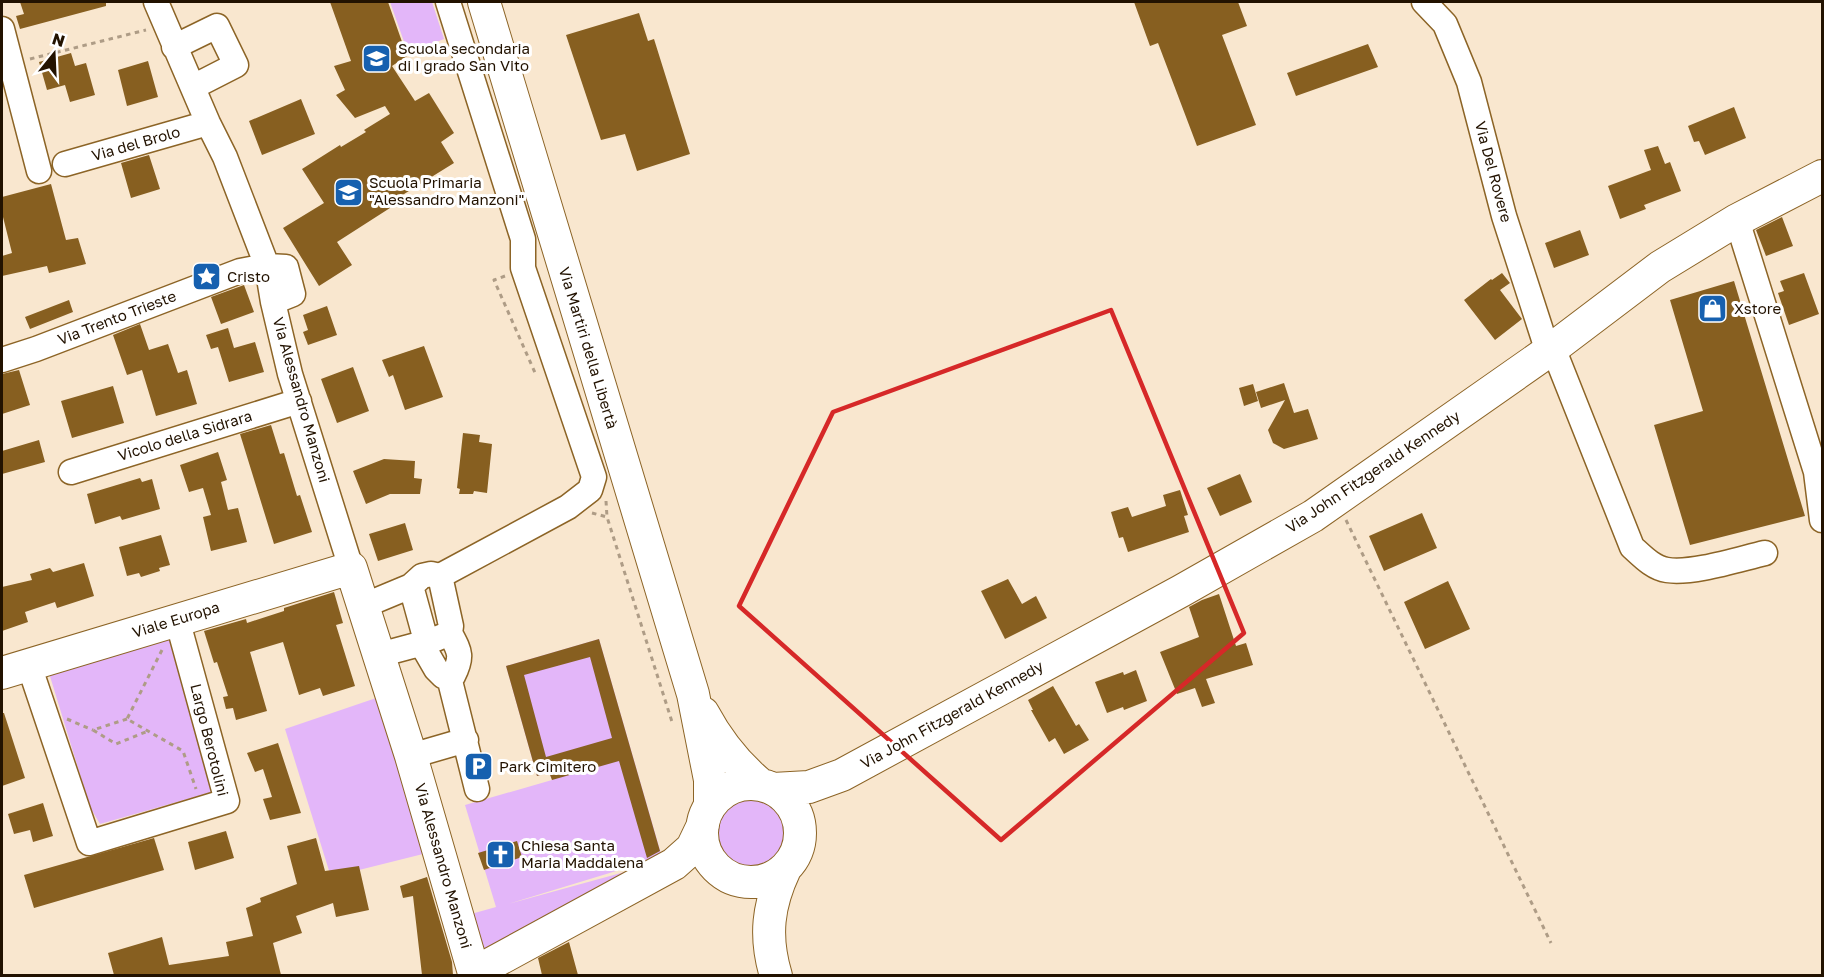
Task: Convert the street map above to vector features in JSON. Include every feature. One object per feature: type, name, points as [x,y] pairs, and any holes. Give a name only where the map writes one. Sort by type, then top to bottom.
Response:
[{"type":"main road","name":"Via Martiri della Libertà","points":[[484,2],[693,694],[710,780],[707,815]]},
{"type":"main road","name":"Via John Fitzgerald Kennedy","points":[[767,787],[809,787],[842,775],[1181,591],[1313,516],[1551,350],[1660,267],[1737,220],[1822,176]]},
{"type":"main road","name":"Via Alessandro Manzoni","points":[[351,568],[411,756],[473,974]]},
{"type":"main road","name":"Viale Europa","points":[[15,669],[180,630],[351,568]]},
{"type":"main road","name":"Via Martiri della Libertà","points":[[693,694],[716,737],[743,770],[767,787]]},
{"type":"main road","name":"Via John Fitzgerald Kennedy","points":[[800,826],[842,775]]},
{"type":"main road","points":[[473,974],[674,864],[697,841],[707,815],[720,795],[732,787],[746,784],[767,787],[791,804],[800,826],[800,842],[795,856],[785,868],[770,879],[757,882],[744,881],[726,875],[689,872],[644,881]]},
{"type":"main road","points":[[707,815],[703,842],[710,859],[748,902],[773,966]]},
{"type":"main road","points":[[773,966],[769,914],[774,893],[785,868]]},
{"type":"street","name":"Via Alessandro Manzoni","points":[[156,2],[164,25],[225,157],[267,266],[290,374],[351,568]]},
{"type":"street","points":[[363,606],[411,586],[422,576],[431,574],[440,576],[568,507],[590,490],[594,477],[524,268],[523,239],[448,2]]},
{"type":"street","name":"Via Del Rovere","points":[[1424,2],[1445,24],[1469,82],[1504,216],[1551,350],[1632,546],[1649,562],[1665,570],[1685,570],[1765,553]]},
{"type":"street","points":[[174,47],[217,26],[236,65],[193,87]]},
{"type":"street","points":[[2,29],[39,171]]},
{"type":"street","name":"Via del Brolo","points":[[65,164],[208,123]]},
{"type":"street","points":[[1737,220],[1816,472],[1822,520]]},
{"type":"street","name":"Via Trento Trieste","points":[[2,360],[36,350],[240,271],[267,266]]},
{"type":"street","name":"Vicolo della Sidrara","points":[[71,472],[299,401]]},
{"type":"street","points":[[379,655],[434,639],[451,626],[440,576]]},
{"type":"street","points":[[411,586],[424,637],[460,651],[459,663],[453,676],[449,677],[477,789]]},
{"type":"street","name":"Largo Berotolini","points":[[15,669],[47,715],[89,843],[227,801],[180,630]]},
{"type":"street","points":[[411,756],[466,740]]},
{"type":"path","points":[[11,64],[164,25]]},
{"type":"path","points":[[494,280],[538,378]]},
{"type":"path","points":[[568,507],[572,517],[582,513],[591,513],[607,517],[674,729]]},
{"type":"path","points":[[1345,518],[1551,943]]},
{"type":"path","points":[[148,731],[116,744],[93,730],[127,719],[162,649],[180,630]]},
{"type":"path","points":[[127,719],[183,751],[202,809]]},
{"type":"highlighted area","points":[[1111,310],[1244,633],[1001,840],[739,606],[833,412]]},
{"type":"shaded area","points":[[390,2],[432,2],[444,39],[408,53]]},
{"type":"shaded area","points":[[171,636],[219,790],[100,824],[90,807],[49,673]]},
{"type":"shaded area","points":[[599,639],[662,857],[508,904],[661,862],[490,957],[473,946],[464,916],[496,907],[465,805],[552,780],[549,772],[537,776],[506,666]]},
{"type":"shaded area","points":[[385,695],[431,852],[331,877],[285,729]]},
{"type":"shaded area","points":[[752,796],[766,799],[778,807],[786,819],[789,833],[786,847],[778,859],[766,867],[752,870],[738,867],[726,859],[718,847],[715,833],[718,819],[726,807],[738,799]]},
{"type":"building","points":[[20,2],[106,2],[106,6],[20,29],[16,16],[24,14]]},
{"type":"building","name":"Scuola Primaria \"Alessandro Manzoni\"","points":[[330,2],[388,2],[407,56],[392,66],[415,101],[429,93],[454,133],[441,142],[454,163],[388,204],[390,208],[337,242],[352,265],[319,286],[283,228],[324,203],[302,169],[366,132],[364,130],[390,114],[385,106],[355,118],[336,95],[345,90],[334,66],[351,61]]},
{"type":"building","points":[[1134,2],[1238,2],[1247,26],[1222,35],[1256,125],[1197,146],[1158,43],[1150,46]]},
{"type":"building","points":[[639,13],[648,41],[654,39],[690,154],[637,171],[625,134],[601,140],[566,35]]},
{"type":"building","points":[[1368,44],[1378,67],[1296,96],[1287,73]]},
{"type":"building","points":[[71,53],[75,66],[86,63],[95,95],[70,102],[65,85],[47,90],[39,62]]},
{"type":"building","points":[[148,61],[158,97],[127,106],[118,70]]},
{"type":"building","points":[[301,99],[315,134],[262,155],[249,121]]},
{"type":"building","points":[[1734,107],[1746,138],[1705,155],[1699,141],[1694,142],[1688,126]]},
{"type":"building","points":[[1658,146],[1665,164],[1670,162],[1681,191],[1644,205],[1646,209],[1620,219],[1608,186],[1651,170],[1644,150]]},
{"type":"building","points":[[149,155],[160,189],[131,198],[121,163]]},
{"type":"building","points":[[51,184],[66,240],[78,238],[86,264],[49,273],[47,266],[2,276],[2,256],[12,253],[2,213],[2,197]]},
{"type":"building","points":[[1782,217],[1793,246],[1766,256],[1756,230]]},
{"type":"building","points":[[1580,230],[1589,255],[1554,268],[1545,243]]},
{"type":"building","points":[[1502,273],[1510,283],[1500,290],[1522,319],[1495,340],[1464,300]]},
{"type":"building","points":[[1804,273],[1819,314],[1789,325],[1778,293],[1784,291],[1780,281]]},
{"type":"building","points":[[1734,281],[1805,516],[1690,545],[1654,425],[1703,411],[1670,300]]},
{"type":"building","points":[[244,285],[254,312],[221,324],[211,297]]},
{"type":"building","points":[[69,300],[73,312],[30,329],[25,317]]},
{"type":"building","points":[[327,306],[337,335],[308,345],[303,332],[308,330],[303,315]]},
{"type":"building","points":[[140,324],[149,350],[168,344],[178,373],[187,370],[197,404],[156,416],[142,370],[127,375],[113,335]]},
{"type":"building","points":[[228,328],[234,348],[255,342],[264,372],[229,382],[218,347],[211,349],[206,335]]},
{"type":"building","points":[[424,346],[443,397],[405,410],[393,375],[389,377],[382,360]]},
{"type":"building","points":[[353,367],[369,411],[337,423],[321,379]]},
{"type":"building","points":[[19,370],[30,405],[2,414],[2,374]]},
{"type":"building","points":[[1284,383],[1294,413],[1308,409],[1318,439],[1284,449],[1273,443],[1268,430],[1285,400],[1261,408],[1256,392]]},
{"type":"building","points":[[1253,384],[1258,401],[1244,406],[1239,388]]},
{"type":"building","points":[[113,386],[124,423],[72,438],[61,401]]},
{"type":"building","points":[[271,425],[280,454],[284,453],[297,496],[300,495],[312,532],[274,544],[240,434]]},
{"type":"building","points":[[463,433],[480,435],[479,442],[492,444],[487,493],[474,491],[473,494],[459,494],[460,489],[457,488]]},
{"type":"building","points":[[39,440],[45,462],[2,474],[2,451]]},
{"type":"building","points":[[218,452],[227,480],[221,482],[228,510],[238,508],[247,542],[211,551],[203,517],[211,515],[203,488],[189,492],[180,465]]},
{"type":"building","points":[[384,459],[415,461],[414,478],[422,479],[420,494],[390,494],[366,504],[353,471]]},
{"type":"building","points":[[1240,474],[1252,502],[1220,516],[1207,488]]},
{"type":"building","points":[[140,478],[142,482],[152,479],[160,509],[122,520],[120,516],[95,524],[87,494]]},
{"type":"building","points":[[1180,490],[1188,515],[1184,516],[1189,532],[1128,552],[1123,537],[1119,538],[1111,512],[1128,507],[1132,517],[1166,506],[1163,495]]},
{"type":"building","points":[[1422,513],[1437,548],[1384,571],[1369,536]]},
{"type":"building","points":[[405,523],[413,550],[378,561],[369,534]]},
{"type":"building","points":[[161,535],[170,565],[141,577],[139,573],[127,576],[119,547]]},
{"type":"building","points":[[84,563],[94,596],[57,608],[55,602],[25,612],[28,622],[2,631],[2,587],[32,580],[30,574],[50,568],[53,572]]},
{"type":"building","points":[[1008,579],[1022,604],[1036,596],[1047,618],[1005,639],[981,591]]},
{"type":"building","points":[[1448,581],[1470,629],[1425,649],[1404,602]]},
{"type":"building","points":[[334,592],[343,623],[336,625],[355,686],[323,696],[320,688],[299,695],[283,642],[250,652],[267,711],[236,720],[233,708],[226,709],[223,697],[228,696],[204,631],[246,619],[247,623]]},
{"type":"building","points":[[1219,594],[1236,646],[1246,643],[1253,665],[1206,679],[1215,703],[1202,707],[1195,688],[1177,694],[1160,652],[1199,637],[1189,607]]},
{"type":"building","points":[[599,639],[660,851],[647,858],[619,761],[552,780],[549,772],[537,776],[506,666]],"holes":[[[590,657],[612,738],[546,757],[524,675]]]},
{"type":"building","points":[[1136,670],[1147,701],[1124,710],[1123,707],[1107,713],[1095,682]]},
{"type":"building","points":[[1053,686],[1076,726],[1079,724],[1089,740],[1064,754],[1055,738],[1049,742],[1028,700]]},
{"type":"building","points":[[2,713],[4,713],[25,778],[2,786]]},
{"type":"building","points":[[278,743],[301,813],[270,820],[263,799],[272,797],[263,769],[255,772],[247,753]]},
{"type":"building","points":[[43,803],[53,836],[33,842],[30,830],[14,834],[8,814]]},
{"type":"building","points":[[226,831],[234,858],[195,870],[188,842]]},
{"type":"building","points":[[154,838],[164,870],[34,908],[24,875]]},
{"type":"building","points":[[316,838],[325,871],[359,866],[369,910],[336,917],[333,903],[296,916],[302,933],[273,943],[281,975],[114,975],[108,953],[162,937],[169,965],[229,956],[226,942],[253,936],[246,908],[261,902],[260,898],[297,884],[287,846]]},
{"type":"building","name":"Chiesa Santa Maria Maddalena","points":[[517,841],[522,857],[484,870],[478,853]]},
{"type":"building","points":[[427,877],[452,962],[453,975],[422,975],[413,896],[403,898],[400,886]]},
{"type":"building","points":[[569,942],[578,975],[542,975],[538,958]]},
{"type":"place","name":"Scuola secondaria di I grado San Vito","points":[[377,58]]},
{"type":"place","name":"Scuola Primaria \"Alessandro Manzoni\"","points":[[348,192]]},
{"type":"place","name":"Cristo","points":[[206,277]]},
{"type":"place","name":"Xstore","points":[[1713,309]]},
{"type":"place","name":"Park Cimitero","points":[[478,767]]},
{"type":"place","name":"Chiesa Santa Maria Maddalena","points":[[500,855]]}]
